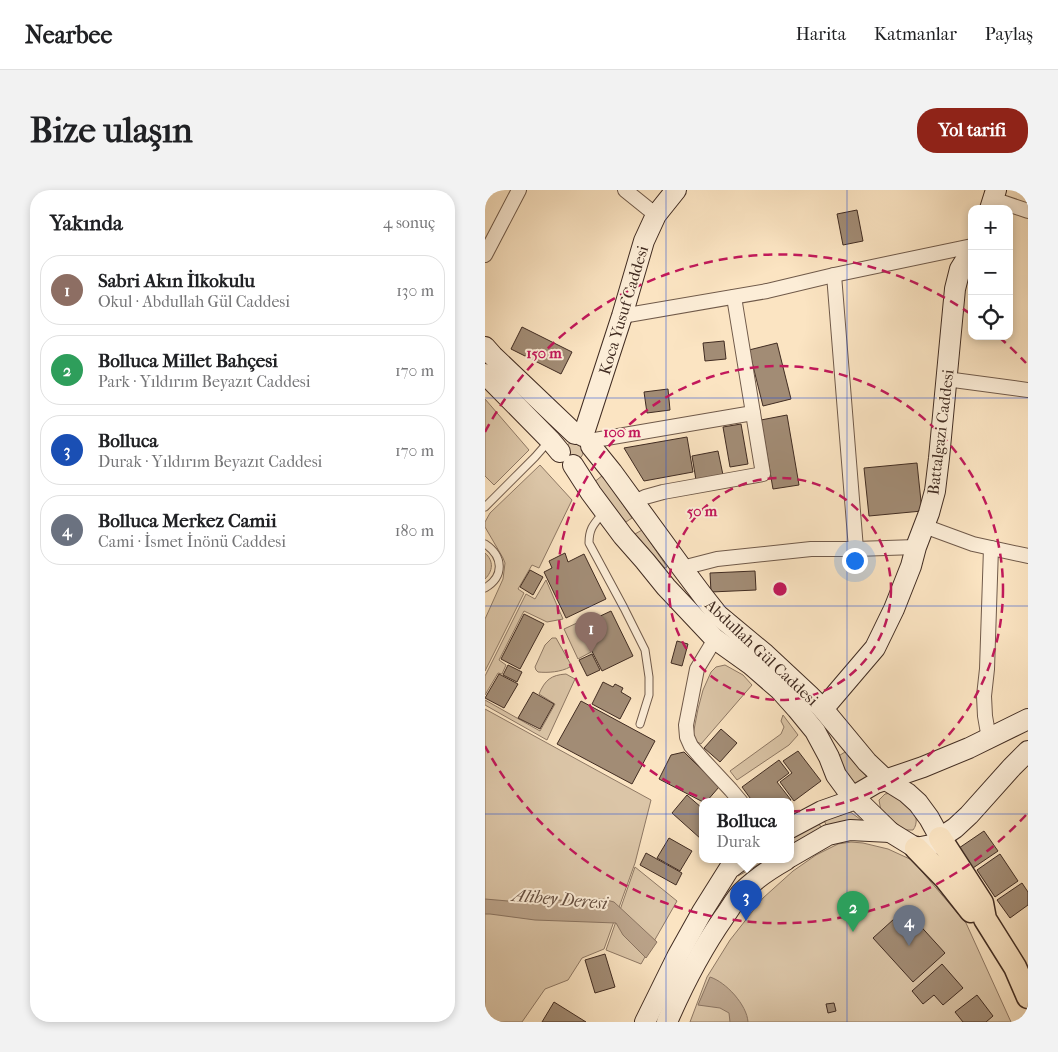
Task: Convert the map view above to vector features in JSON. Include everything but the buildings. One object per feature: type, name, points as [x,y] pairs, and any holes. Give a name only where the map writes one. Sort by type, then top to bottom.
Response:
[{"type":"main road","points":[[940,838],[982,904],[985,919],[1015,966],[1028,997]]},
{"type":"main road","points":[[916,848],[945,878],[971,910],[985,919]]},
{"type":"street","points":[[485,255],[519,190]]},
{"type":"street","points":[[625,190],[656,215]]},
{"type":"street","name":"Koca Yusuf Caddesi","points":[[584,439],[644,241],[656,215],[676,190]]},
{"type":"street","points":[[993,199],[1028,211]]},
{"type":"street","points":[[622,316],[734,298],[968,247]]},
{"type":"street","name":"Battalgazi Caddesi","points":[[823,709],[875,648],[901,592],[924,526],[935,491],[955,289],[959,270],[968,256]]},
{"type":"street","points":[[834,275],[856,549]]},
{"type":"street","points":[[634,502],[663,492],[763,474],[734,298]]},
{"type":"street","name":"Abdullah Gül Caddesi","points":[[485,347],[584,439],[612,472],[681,568],[719,615],[777,665],[823,709],[867,762],[886,780],[907,793],[918,803],[940,838]]},
{"type":"street","name":"Abdullah Gül Caddesi","points":[[485,374],[561,452],[623,536],[667,587],[715,638],[750,664],[780,690],[797,709],[815,731],[836,775],[847,790],[889,832]]},
{"type":"street","points":[[947,379],[1028,390]]},
{"type":"street","points":[[584,439],[591,455],[585,462],[577,466],[561,452],[562,442],[570,435],[584,439],[753,413]]},
{"type":"street","points":[[924,526],[973,544],[1028,556]]},
{"type":"street","points":[[681,568],[717,559],[811,549],[916,547]]},
{"type":"street","points":[[989,739],[984,696],[987,669],[991,548]]},
{"type":"street","points":[[715,638],[697,669],[686,725],[687,737],[691,746],[700,757],[737,798]]},
{"type":"street","points":[[794,826],[822,811],[856,799],[859,793],[876,783],[923,767],[989,739],[1028,718]]},
{"type":"street","points":[[794,855],[828,835],[850,830],[889,832],[916,848],[931,846],[962,822],[1028,751]]},
{"type":"street","points":[[822,811],[834,792],[836,775]]},
{"type":"street","points":[[645,1022],[678,955],[702,912],[729,869],[737,863]]},
{"type":"street","points":[[667,1022],[681,990],[697,961],[717,927],[741,893],[762,874],[780,863]]},
{"type":"lane","points":[[485,507],[535,457],[561,452]]},
{"type":"lane","points":[[605,511],[591,528],[589,543],[645,650],[649,677],[649,695],[640,724]]},
{"type":"lane","points":[[485,544],[497,555],[499,563],[499,571],[496,578],[485,588]]},
{"type":"shaded area","points":[[485,399],[529,450],[494,485],[485,476]]},
{"type":"shaded area","points":[[574,441],[583,447],[583,454],[579,459],[567,457],[566,446]]},
{"type":"shaded area","points":[[540,465],[572,500],[539,568],[532,565],[518,589],[524,593],[485,671],[485,619],[503,579],[505,563],[485,527],[485,522],[490,513]]},
{"type":"shaded area","points":[[603,475],[632,518],[626,522],[593,483]]},
{"type":"shaded area","points":[[642,530],[667,567],[665,568],[635,534]]},
{"type":"shaded area","points":[[485,553],[490,559],[491,566],[490,573],[485,579]]},
{"type":"shaded area","points":[[546,580],[563,619],[547,622],[524,611],[499,660],[506,665],[502,674],[498,673],[485,695],[485,676],[526,594],[535,599]]},
{"type":"shaded area","points":[[577,623],[591,652],[578,659],[564,629]]},
{"type":"shaded area","points":[[552,638],[556,638],[570,663],[570,667],[554,672],[538,672],[535,667],[545,645]]},
{"type":"shaded area","points":[[725,665],[743,675],[752,685],[701,744],[696,741],[693,735],[703,690],[711,672],[716,667]]},
{"type":"shaded area","points":[[566,674],[575,679],[547,740],[485,705],[485,700],[540,731],[555,704],[539,694],[549,679]]},
{"type":"shaded area","points":[[485,709],[651,800],[635,863],[604,949],[582,958],[568,980],[545,989],[522,1022],[485,1022]]},
{"type":"shaded area","points":[[783,715],[798,735],[789,745],[737,780],[730,771],[781,734],[784,727],[781,721]]},
{"type":"shaded area","points":[[845,752],[867,777],[855,785],[850,783],[837,757]]},
{"type":"shaded area","points":[[891,793],[907,803],[913,810],[916,822],[913,830],[903,830],[881,811],[879,800],[885,794]]},
{"type":"shaded area","points":[[849,811],[864,822],[828,828],[823,819]]},
{"type":"shaded area","points":[[818,822],[822,829],[794,844],[794,836]]},
{"type":"shaded area","points":[[851,842],[888,849],[912,860],[966,923],[1011,1022],[690,1022],[707,977],[730,940],[763,898],[793,871],[816,855],[838,844]]},
{"type":"shaded area","points":[[748,863],[762,863],[738,876],[735,873],[736,870]]},
{"type":"shaded area","points":[[635,867],[677,901],[641,964],[606,950]]},
{"type":"shaded area","points":[[485,899],[532,901],[603,899],[614,902],[657,942],[646,958],[623,935],[616,923],[535,920],[485,914]]},
{"type":"shaded area","points":[[710,977],[723,984],[735,995],[744,1008],[748,1022],[730,1022],[729,1013],[720,1008],[698,1005]]},
{"type":"place","name":"Sabri Akın İlkokulu","points":[[591,653]]},
{"type":"place","name":"Bolluca","points":[[746,921]]},
{"type":"place","name":"Bolluca Millet Bahçesi","points":[[853,932]]},
{"type":"place","name":"Bolluca Merkez Camii","points":[[909,946]]},
{"type":"water label","name":"Alibey Deresi","points":[[560,899]]}]
